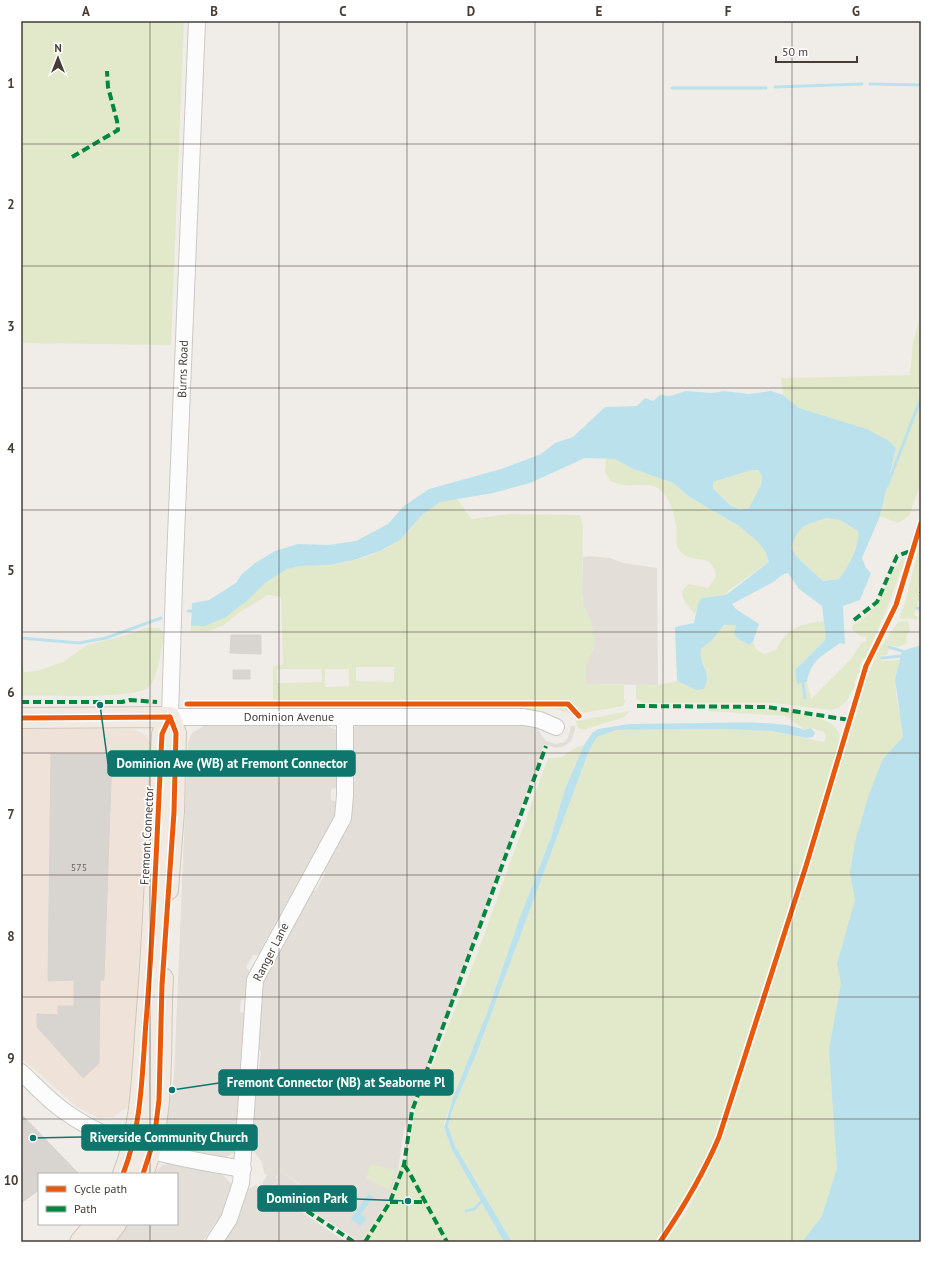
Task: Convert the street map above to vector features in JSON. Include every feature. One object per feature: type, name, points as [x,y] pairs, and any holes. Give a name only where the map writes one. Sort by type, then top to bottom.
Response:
[{"type":"main road","name":"Dominion Avenue","points":[[21,718],[170,717]]},
{"type":"main road","name":"Fremont Connector","points":[[124,1173],[142,1148],[158,1100],[162,985],[174,812],[176,733],[170,717]]},
{"type":"main road","name":"Fremont Connector","points":[[142,1148],[143,1173]]},
{"type":"main road","points":[[80,1242],[94,1225]]},
{"type":"main road","points":[[102,1242],[115,1225]]},
{"type":"street","name":"Burns Road","points":[[170,717],[173,591],[198,21]]},
{"type":"street","name":"Dominion Avenue","points":[[170,717],[524,717],[540,720],[556,727]]},
{"type":"street","name":"Ranger Lane","points":[[214,1242],[229,1219],[238,1195],[243,1169],[254,985],[261,968],[344,818],[345,717]]},
{"type":"street","points":[[21,1072],[55,1104],[73,1117],[110,1136],[142,1148],[174,1157],[243,1169]]},
{"type":"shaded area","points":[[589,556],[610,558],[623,563],[657,568],[658,685],[586,684],[586,664],[594,647],[591,622],[583,605],[582,593],[583,557]]},
{"type":"shaded area","points":[[368,722],[525,723],[536,727],[546,741],[556,744],[564,742],[568,738],[571,726],[575,726],[575,730],[571,741],[564,746],[556,748],[544,744],[534,730],[525,726],[368,726]]},
{"type":"shaded area","points":[[204,726],[327,726],[336,730],[339,735],[336,781],[340,783],[337,788],[331,789],[331,800],[339,803],[333,820],[264,944],[266,950],[261,954],[253,955],[246,967],[251,974],[247,998],[241,1000],[240,1012],[245,1013],[235,1152],[226,1157],[174,1148],[167,1144],[164,1136],[174,1076],[188,742],[192,733]]},
{"type":"shaded area","points":[[356,726],[525,726],[534,730],[544,744],[460,979],[404,1129],[398,1170],[391,1192],[387,1202],[360,1242],[292,1198],[300,1184],[281,1172],[274,1179],[264,1173],[262,1162],[251,1147],[256,1074],[259,1070],[261,1053],[257,1046],[260,984],[312,891],[316,890],[325,874],[324,868],[352,784],[355,780],[351,729]]},
{"type":"shaded area","points":[[21,729],[134,729],[146,735],[151,745],[132,1094],[127,1108],[113,1117],[98,1118],[77,1107],[21,1058]]},
{"type":"shaded area","points":[[169,1164],[221,1174],[226,1178],[232,1185],[220,1216],[202,1242],[110,1242],[123,1225],[178,1225],[178,1173],[154,1173],[162,1165]]},
{"type":"shaded area","points":[[281,1172],[300,1185],[289,1202],[262,1184],[267,1175],[276,1179]]},
{"type":"shaded area","points":[[256,1185],[293,1208],[294,1207],[346,1242],[220,1242],[228,1232],[232,1231],[238,1220],[237,1216],[244,1194],[248,1189]]},
{"type":"green space","points":[[21,21],[184,21],[171,345],[21,343]]},
{"type":"green space","points":[[921,315],[921,483],[909,516],[898,523],[880,516],[896,448],[867,429],[799,408],[783,395],[781,378],[910,375],[913,342]]},
{"type":"green space","points":[[606,459],[615,459],[631,468],[673,483],[688,496],[739,526],[758,542],[765,551],[769,562],[728,591],[726,595],[710,597],[703,600],[697,608],[695,615],[683,599],[682,592],[689,584],[708,588],[716,576],[714,569],[708,561],[686,556],[679,549],[676,542],[676,526],[673,511],[663,493],[656,487],[652,486],[622,485],[610,481],[605,472]]},
{"type":"green space","points":[[751,470],[758,470],[762,476],[761,485],[750,508],[741,510],[731,505],[713,488],[712,482]]},
{"type":"green space","points":[[457,498],[471,519],[509,514],[580,515],[583,525],[583,605],[591,622],[595,639],[594,647],[586,664],[586,684],[624,685],[624,700],[626,700],[623,706],[583,713],[575,709],[570,700],[273,700],[273,666],[283,665],[281,597],[268,595],[240,612],[224,625],[209,631],[191,631],[191,626],[208,624],[233,611],[263,584],[287,569],[297,566],[329,565],[349,561],[363,558],[387,548],[405,535],[433,505]],"holes":[[[356,667],[394,667],[394,682],[356,681]],[[277,669],[321,669],[322,682],[277,683]],[[325,669],[349,669],[349,686],[325,687]]]},
{"type":"green space","points":[[826,518],[840,520],[858,531],[858,537],[853,556],[839,579],[823,581],[797,557],[791,548],[797,534],[803,527]]},
{"type":"green space","points":[[919,547],[921,549],[921,580],[918,593],[921,594],[914,615],[920,618],[914,620],[901,619],[899,618],[904,606]]},
{"type":"green space","points":[[903,557],[905,560],[886,611],[865,659],[863,658],[859,669],[861,670],[860,673],[858,673],[854,684],[855,685],[847,701],[838,708],[831,710],[774,703],[644,703],[636,699],[636,685],[658,685],[677,681],[696,690],[705,667],[699,656],[701,649],[721,628],[736,625],[734,634],[737,638],[749,645],[753,642],[757,650],[765,654],[777,649],[790,631],[802,625],[824,621],[826,639],[795,670],[797,683],[807,682],[811,699],[851,659],[862,642],[866,641],[866,637],[860,636],[852,629],[853,625],[871,611],[877,603],[896,566]]},
{"type":"green space","points":[[908,621],[910,631],[906,636],[907,643],[898,647],[890,645],[887,655],[882,656],[881,661],[900,660],[896,678],[896,695],[899,711],[906,728],[829,1242],[665,1242],[683,1217],[704,1179],[726,1129],[810,866],[868,675],[878,651],[898,622]]},
{"type":"green space","points":[[146,628],[159,628],[165,635],[155,677],[149,687],[140,691],[126,694],[88,696],[21,696],[21,647],[24,672],[37,671],[63,662],[87,645],[127,635]]},
{"type":"green space","points":[[228,706],[569,706],[573,714],[555,709],[230,709]]},
{"type":"green space","points":[[708,709],[758,709],[800,714],[818,718],[832,724],[839,733],[840,738],[834,765],[715,1137],[695,1181],[655,1242],[512,1242],[455,1146],[448,1127],[453,1108],[476,1055],[589,751],[597,737],[616,730],[719,729],[771,731],[824,742],[826,736],[824,732],[811,728],[804,729],[786,716],[708,711]]},
{"type":"green space","points":[[630,711],[624,717],[583,730],[578,728],[576,721]]},
{"type":"green space","points":[[584,745],[565,789],[551,837],[520,917],[488,1010],[444,1122],[444,1129],[452,1150],[504,1242],[360,1242],[387,1202],[402,1161],[407,1161],[415,1108],[476,957],[548,758],[562,757],[573,749]]},
{"type":"green space","points":[[371,1164],[396,1170],[389,1190],[366,1178]]},
{"type":"water","points":[[686,391],[712,393],[724,391],[749,394],[771,391],[783,395],[799,408],[867,429],[889,441],[896,448],[880,516],[862,558],[866,568],[871,573],[860,600],[843,606],[845,644],[840,643],[823,655],[815,663],[811,668],[807,682],[797,684],[795,670],[826,639],[822,606],[799,589],[788,573],[732,604],[736,609],[759,624],[753,642],[749,645],[737,638],[734,634],[736,625],[724,625],[712,640],[701,649],[701,660],[707,677],[704,689],[696,690],[677,681],[675,627],[694,623],[698,604],[702,598],[726,595],[769,562],[765,551],[758,542],[739,526],[688,496],[673,483],[631,468],[615,459],[585,458],[530,483],[493,493],[440,502],[423,514],[400,540],[380,551],[354,560],[330,565],[300,566],[287,569],[265,583],[248,600],[226,617],[205,626],[191,626],[192,603],[209,600],[236,583],[242,574],[255,563],[275,551],[298,544],[328,545],[356,541],[388,524],[404,506],[429,489],[501,469],[541,454],[555,443],[573,437],[605,407],[637,406],[645,398],[653,401],[660,395],[670,396]],"holes":[[[751,470],[758,470],[762,476],[761,485],[749,508],[741,510],[730,505],[713,488],[713,482]],[[826,518],[840,520],[858,531],[858,537],[853,556],[839,579],[823,581],[797,557],[791,548],[797,534],[803,527]]]},
{"type":"water","points":[[921,645],[921,1242],[802,1242],[822,1216],[837,1168],[829,1050],[841,983],[837,964],[855,900],[850,873],[855,842],[869,794],[883,759],[903,737],[895,679],[902,651]]},
{"type":"water","points":[[771,723],[804,730],[811,728],[815,733],[813,737],[807,738],[771,731],[719,729],[616,730],[597,737],[589,751],[476,1055],[453,1108],[448,1126],[455,1146],[512,1242],[504,1242],[452,1150],[444,1128],[453,1098],[488,1010],[520,917],[551,837],[565,789],[584,745],[592,733],[598,729],[629,724]]},
{"type":"water","points":[[368,1194],[373,1197],[361,1214],[366,1218],[361,1226],[351,1219]]},
{"type":"building","points":[[231,635],[261,635],[261,654],[230,653]]},
{"type":"building","points":[[233,670],[250,670],[250,679],[233,679]]},
{"type":"building","points":[[51,754],[112,754],[104,980],[100,980],[99,1063],[83,1078],[37,1027],[37,1014],[58,1015],[58,1006],[74,1006],[74,980],[48,981]]},
{"type":"building","points":[[21,1114],[78,1173],[38,1173],[38,1191],[21,1203]]},
{"type":"waterway","points":[[775,87],[862,84]]},
{"type":"waterway","points":[[870,84],[921,85]]},
{"type":"waterway","points":[[672,88],[766,88]]},
{"type":"waterway","points":[[887,486],[921,398]]},
{"type":"waterway","points":[[917,608],[921,609]]},
{"type":"waterway","points":[[188,611],[195,611]]},
{"type":"waterway","points":[[21,638],[79,643],[106,638],[161,618]]},
{"type":"waterway","points":[[889,647],[902,651]]},
{"type":"waterway","points":[[882,658],[901,656]]},
{"type":"waterway","points":[[803,683],[805,698]]},
{"type":"waterway","points":[[466,1211],[474,1209],[483,1200]]},
{"type":"marked path","points":[[72,157],[118,130],[108,87],[107,71]]},
{"type":"marked path","points":[[854,620],[877,602],[897,556],[913,550]]},
{"type":"marked path","points":[[21,702],[122,702],[130,700],[157,702]]},
{"type":"marked path","points":[[637,706],[767,707],[849,720]]},
{"type":"marked path","points":[[365,1242],[390,1202],[404,1165],[412,1111],[546,746]]},
{"type":"marked path","points":[[404,1165],[447,1242]]},
{"type":"marked path","points":[[292,1197],[290,1200],[354,1242]]},
{"type":"marked path","points":[[390,1202],[425,1202]]},
{"type":"cycle path","points":[[660,1242],[692,1191],[719,1137],[806,866],[866,666],[896,605],[921,523]]},
{"type":"cycle path","points":[[187,704],[568,704],[579,716]]},
{"type":"cycle path","points":[[21,718],[170,717]]},
{"type":"cycle path","points":[[123,1173],[138,1118],[142,1080],[151,950],[162,734],[170,717]]},
{"type":"cycle path","points":[[143,1173],[154,1140],[159,1100],[162,985],[174,812],[176,733],[170,717]]},
{"type":"place","name":"Dominion Ave (WB) at Fremont Connector","points":[[100,705]]},
{"type":"place","name":"Fremont Connector (NB) at Seaborne Pl","points":[[172,1090]]},
{"type":"place","name":"Riverside Community Church","points":[[33,1138]]},
{"type":"place","name":"Dominion Park","points":[[408,1201]]}]
